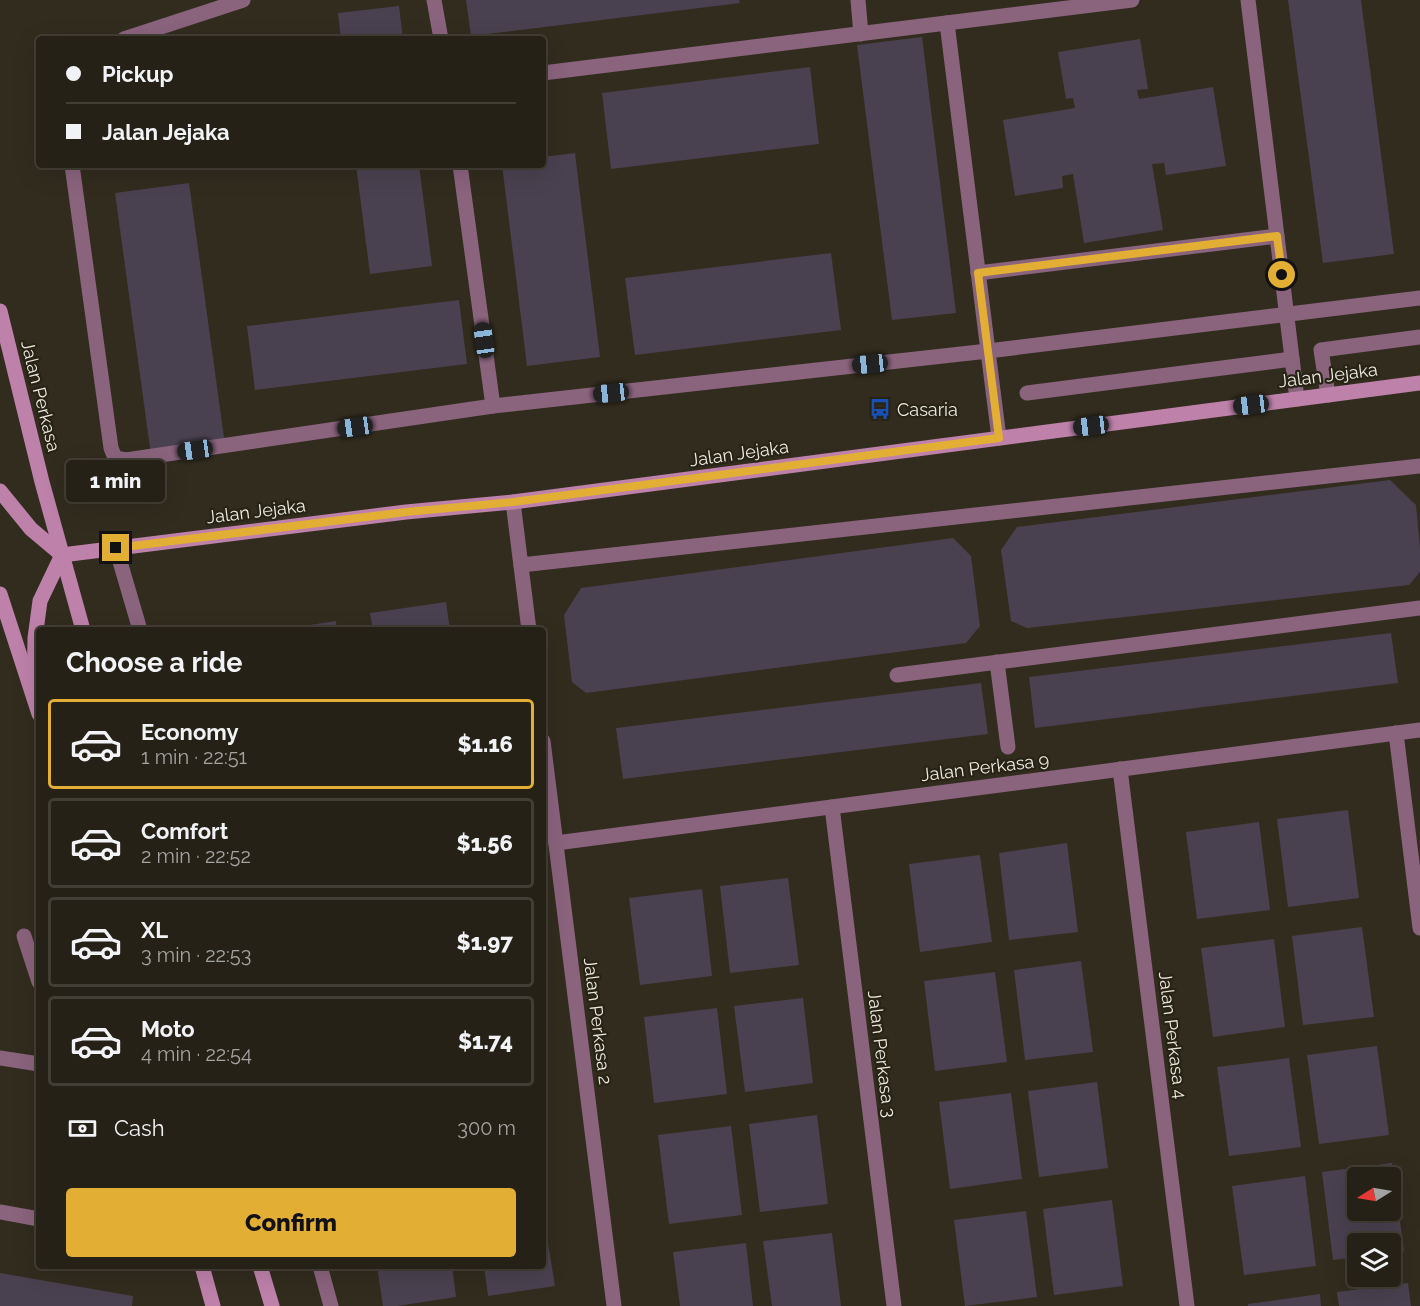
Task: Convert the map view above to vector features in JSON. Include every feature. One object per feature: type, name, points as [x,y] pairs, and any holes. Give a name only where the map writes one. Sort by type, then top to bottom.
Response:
[{"type":"street","points":[[133,36],[243,0]]},
{"type":"street","points":[[434,0],[440,36]]},
{"type":"street","points":[[858,0],[861,34]]},
{"type":"street","points":[[546,73],[1132,0]]},
{"type":"street","points":[[1248,0],[1297,399]]},
{"type":"street","points":[[947,23],[999,438]]},
{"type":"street","points":[[72,168],[111,448],[116,458],[126,460],[493,406],[988,351],[1420,298]]},
{"type":"street","points":[[460,168],[493,406]]},
{"type":"street","points":[[978,273],[1277,236]]},
{"type":"street","name":"Jalan Perkasa","points":[[0,311],[82,627]]},
{"type":"street","points":[[1328,395],[1321,350],[1420,337]]},
{"type":"street","points":[[1027,393],[1292,359]]},
{"type":"street","name":"Jalan Jejaka","points":[[62,555],[406,512],[513,502],[1420,382]]},
{"type":"street","points":[[521,565],[1420,466]]},
{"type":"street","points":[[0,490],[31,529],[62,555],[40,601],[36,627]]},
{"type":"street","points":[[513,502],[529,627]]},
{"type":"street","points":[[116,548],[139,627]]},
{"type":"street","points":[[0,594],[36,704]]},
{"type":"street","points":[[897,675],[1420,608]]},
{"type":"street","points":[[34,698],[36,631]]},
{"type":"street","points":[[997,662],[1008,747]]},
{"type":"street","name":"Jalan Perkasa 9","points":[[556,843],[1420,730]]},
{"type":"street","points":[[1396,733],[1420,928]]},
{"type":"street","name":"Jalan Perkasa 2","points":[[546,765],[614,1306]]},
{"type":"street","name":"Jalan Perkasa 4","points":[[1120,769],[1187,1306]]},
{"type":"street","name":"Jalan Perkasa 3","points":[[832,807],[894,1306]]},
{"type":"street","points":[[24,936],[36,973]]},
{"type":"street","points":[[0,1058],[36,1064]]},
{"type":"street","points":[[0,1212],[36,1218]]},
{"type":"street","points":[[203,1269],[213,1306]]},
{"type":"street","points":[[261,1269],[272,1306]]},
{"type":"street","points":[[321,1269],[331,1306]]},
{"type":"building","points":[[466,0],[739,0],[740,3],[471,36]]},
{"type":"building","points":[[1288,0],[1361,0],[1394,254],[1323,263]]},
{"type":"building","points":[[399,6],[403,36],[341,36],[338,13]]},
{"type":"building","points":[[922,37],[956,313],[892,320],[857,45]]},
{"type":"building","points":[[1140,39],[1148,89],[1137,90],[1139,99],[1213,87],[1226,166],[1166,175],[1164,163],[1152,164],[1163,230],[1084,243],[1073,174],[1062,176],[1063,188],[1015,196],[1003,120],[1075,108],[1073,98],[1066,99],[1058,52]]},
{"type":"building","points":[[810,67],[819,144],[611,169],[602,93]]},
{"type":"building","points":[[575,153],[600,357],[527,366],[502,168],[546,168],[546,157]]},
{"type":"building","points":[[356,168],[419,168],[432,266],[370,274]]},
{"type":"building","points":[[189,183],[225,445],[151,455],[115,193]]},
{"type":"building","points":[[831,253],[841,330],[635,355],[625,278]]},
{"type":"building","points":[[459,300],[467,364],[255,390],[247,326]]},
{"type":"building","points":[[1390,480],[1416,505],[1420,572],[1409,585],[1027,628],[1011,621],[1001,550],[1017,527]]},
{"type":"building","points":[[953,538],[971,556],[980,626],[966,643],[586,693],[572,682],[564,615],[581,588]]},
{"type":"building","points":[[446,602],[450,627],[372,627],[370,613]]},
{"type":"building","points":[[336,621],[337,627],[296,627]]},
{"type":"building","points":[[1391,633],[1398,683],[1035,728],[1029,677]]},
{"type":"building","points":[[981,683],[988,734],[623,779],[616,728]]},
{"type":"building","points":[[1348,810],[1359,898],[1288,907],[1277,819]]},
{"type":"building","points":[[1259,822],[1270,910],[1197,919],[1186,832]]},
{"type":"building","points":[[1067,843],[1078,932],[1009,940],[999,853]]},
{"type":"building","points":[[980,855],[992,942],[920,952],[909,864]]},
{"type":"building","points":[[788,878],[799,965],[730,973],[720,886]]},
{"type":"building","points":[[702,889],[712,976],[640,985],[629,898]]},
{"type":"building","points":[[1362,927],[1374,1017],[1303,1025],[1292,936]]},
{"type":"building","points":[[1274,939],[1285,1027],[1213,1037],[1201,948]]},
{"type":"building","points":[[1081,961],[1093,1052],[1025,1060],[1014,970]]},
{"type":"building","points":[[995,972],[1007,1062],[935,1071],[924,981]]},
{"type":"building","points":[[803,998],[813,1083],[745,1092],[734,1006]]},
{"type":"building","points":[[717,1008],[727,1094],[654,1103],[644,1017]]},
{"type":"building","points":[[1377,1046],[1389,1135],[1319,1144],[1307,1055]]},
{"type":"building","points":[[1289,1058],[1301,1147],[1229,1156],[1217,1067]]},
{"type":"building","points":[[1097,1082],[1108,1168],[1039,1177],[1028,1091]]},
{"type":"building","points":[[1011,1093],[1022,1179],[950,1189],[939,1102]]},
{"type":"building","points":[[817,1115],[828,1204],[760,1212],[749,1124]]},
{"type":"building","points":[[731,1126],[742,1215],[669,1224],[658,1135]]},
{"type":"building","points":[[1392,1163],[1393,1167],[1361,1167]]},
{"type":"building","points":[[1347,1169],[1347,1221],[1400,1221],[1404,1251],[1401,1251],[1401,1233],[1347,1233],[1347,1258],[1333,1260],[1322,1172]]},
{"type":"building","points":[[1305,1176],[1316,1266],[1244,1275],[1232,1186]]},
{"type":"building","points":[[1112,1200],[1123,1286],[1054,1295],[1043,1209]]},
{"type":"building","points":[[1026,1211],[1037,1297],[965,1306],[954,1220]]},
{"type":"building","points":[[546,1231],[555,1286],[488,1296],[484,1269],[546,1269]]},
{"type":"building","points":[[832,1233],[841,1306],[772,1306],[763,1241]]},
{"type":"building","points":[[746,1243],[753,1306],[680,1306],[673,1252]]},
{"type":"building","points":[[377,1269],[452,1269],[456,1297],[383,1306]]},
{"type":"building","points":[[0,1273],[133,1296],[132,1306],[0,1306]]},
{"type":"building","points":[[1408,1283],[1411,1306],[1339,1306],[1337,1292],[1376,1287],[1401,1287],[1401,1284]]},
{"type":"building","points":[[1320,1294],[1321,1306],[1248,1306],[1248,1304]]},
{"type":"place","name":"Casaria","points":[[880,409]]},
{"type":"route","points":[[116,548],[406,512],[513,502],[999,438],[978,273],[1277,236],[1282,275]]}]
